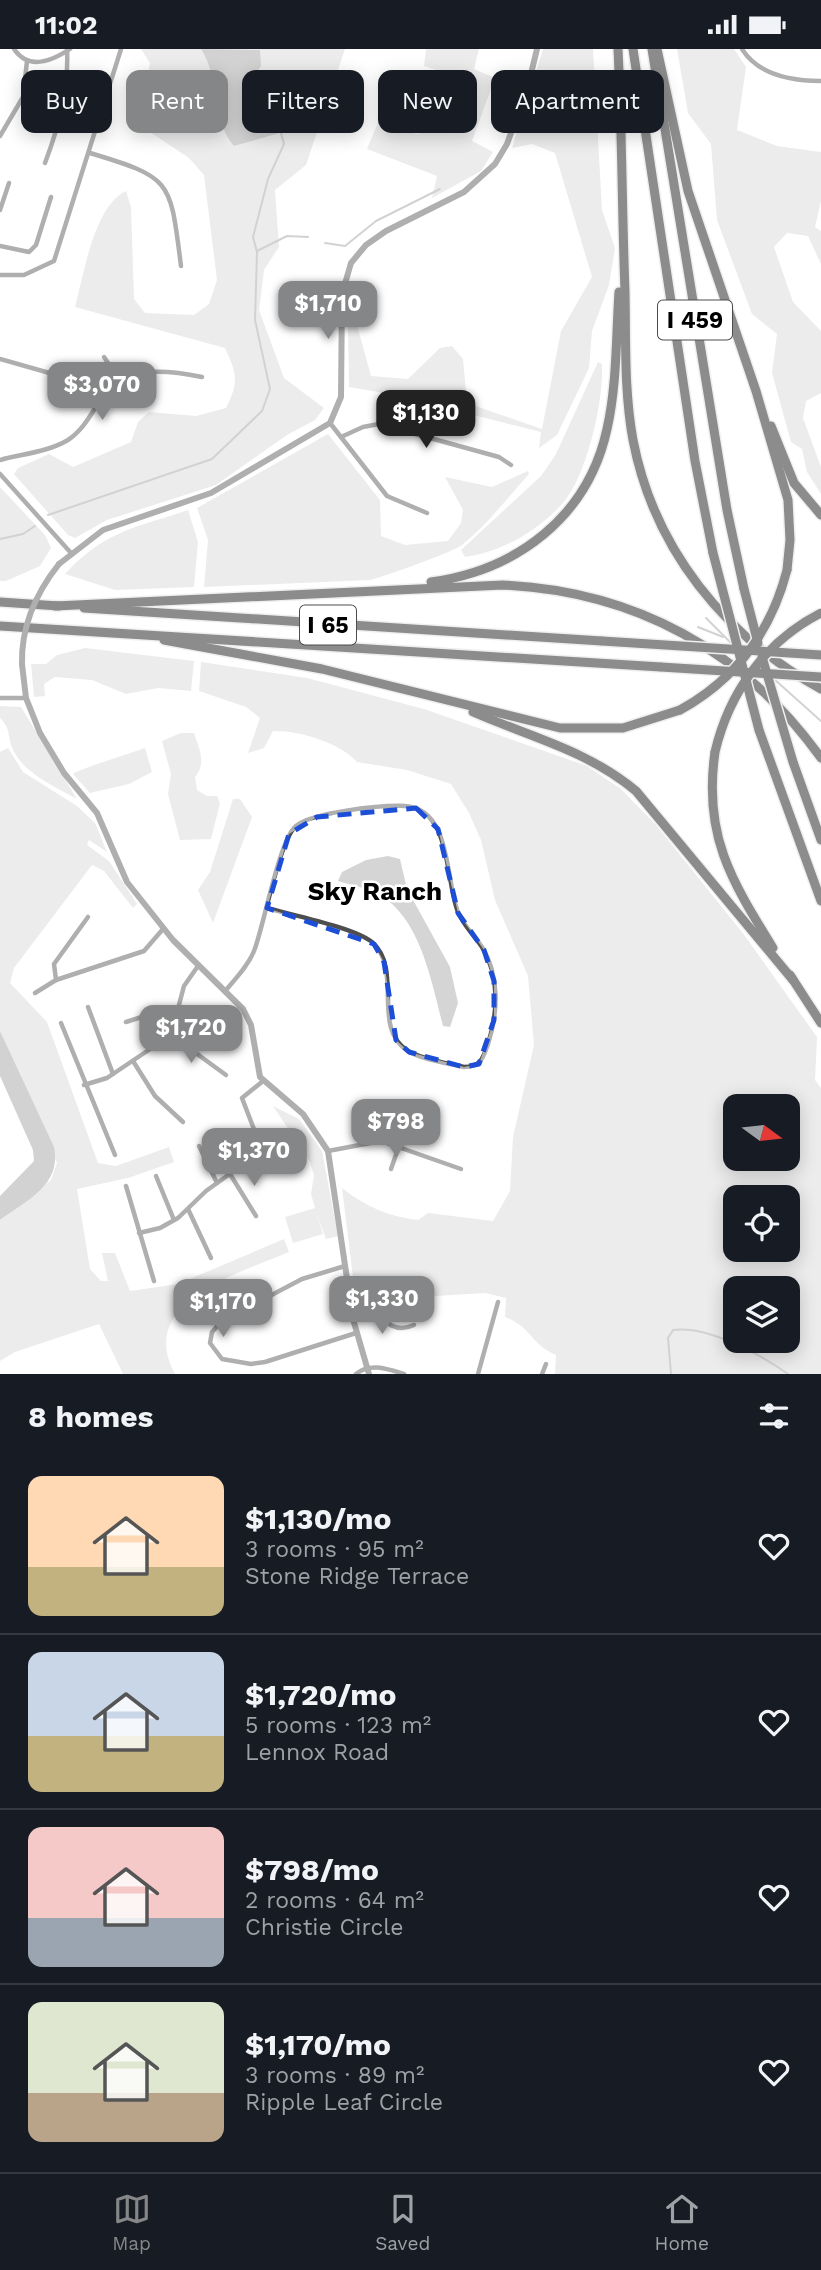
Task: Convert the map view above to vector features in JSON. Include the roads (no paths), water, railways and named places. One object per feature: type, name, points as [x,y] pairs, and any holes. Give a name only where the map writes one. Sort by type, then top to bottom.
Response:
[{"type":"highway","points":[[618,49],[630,416],[643,476],[662,525],[689,573],[740,634],[783,668],[821,689]]},
{"type":"highway","name":"I 459","points":[[633,49],[695,461],[713,553],[759,730],[821,901]]},
{"type":"highway","name":"I 459","points":[[652,49],[727,510],[744,589],[793,762],[821,840]]},
{"type":"highway","points":[[121,633],[322,669],[578,730],[624,728],[680,710],[714,689],[744,659],[770,620],[787,570],[790,540],[788,500],[756,391],[688,191],[657,49]]},
{"type":"highway","points":[[388,589],[468,576],[498,565],[537,542],[574,503],[593,472],[608,428],[623,241]]},
{"type":"highway","points":[[756,391],[794,483],[821,515]]},
{"type":"highway","points":[[55,606],[388,589],[534,586],[588,595],[625,606],[670,625],[723,659],[787,715],[821,758]]},
{"type":"highway","name":"I 65","points":[[0,602],[821,655]]},
{"type":"highway","points":[[821,613],[781,640],[751,672],[728,710],[715,752],[712,805],[720,853],[733,883],[821,1023]]},
{"type":"highway","name":"I 65","points":[[0,626],[821,677]]},
{"type":"highway","points":[[452,702],[570,748],[615,773],[657,814],[793,980]]},
{"type":"street","points":[[14,49],[27,61],[46,61],[68,50]]},
{"type":"street","points":[[0,275],[24,275],[54,261],[90,153],[120,49]]},
{"type":"street","points":[[368,1371],[356,1332],[328,1151],[303,1114],[263,1081],[257,1068],[251,1025],[239,1004],[163,929],[127,882],[97,813],[54,758],[35,722],[26,698],[22,664],[23,639],[32,607],[59,564],[103,530],[211,493],[330,423],[341,397],[342,294],[351,263],[366,245],[386,231],[464,192],[495,164],[506,144],[528,86],[537,49]]},
{"type":"street","points":[[742,49],[749,60],[766,71],[796,80],[821,81]]},
{"type":"street","points":[[45,163],[59,125],[68,50]]},
{"type":"street","points":[[0,136],[23,97],[27,61]]},
{"type":"street","points":[[90,153],[142,169],[162,185],[173,206],[181,266]]},
{"type":"street","points":[[0,210],[9,183]]},
{"type":"street","points":[[0,246],[29,252],[36,245],[51,197]]},
{"type":"street","points":[[104,357],[120,381]]},
{"type":"street","points":[[1,358],[53,374]]},
{"type":"street","points":[[0,460],[55,446],[69,439],[120,381],[152,370],[202,377]]},
{"type":"street","points":[[330,423],[387,496],[427,513]]},
{"type":"street","points":[[341,437],[363,427],[379,424],[499,457],[511,465]]},
{"type":"street","points":[[0,474],[71,553]]},
{"type":"street","points":[[0,698],[26,698]]},
{"type":"street","points":[[226,990],[249,962],[289,834],[297,825],[317,817],[390,807],[411,807],[424,812],[440,837],[458,913],[484,950],[494,981],[496,1011],[482,1060],[472,1067],[464,1067],[409,1052],[392,1033],[384,962],[374,944],[359,935],[267,908]]},
{"type":"street","points":[[56,979],[54,964],[88,917]]},
{"type":"street","points":[[35,993],[56,979],[144,951],[163,929]]},
{"type":"street","points":[[84,1085],[113,1074],[171,1035],[184,986],[198,966]]},
{"type":"street","points":[[88,1007],[113,1074]]},
{"type":"street","points":[[126,1021],[154,1013],[177,1018]]},
{"type":"street","points":[[61,1023],[84,1085],[115,1155]]},
{"type":"street","points":[[171,1035],[226,1076]]},
{"type":"street","points":[[133,1061],[155,1097],[183,1122]]},
{"type":"street","points":[[139,1233],[174,1220],[217,1183],[256,1155],[260,1145],[242,1098],[263,1081]]},
{"type":"street","points":[[328,1151],[375,1141],[399,1146],[461,1169]]},
{"type":"street","points":[[199,1146],[217,1183]]},
{"type":"street","points":[[391,1170],[399,1146]]},
{"type":"street","points":[[230,1174],[257,1216]]},
{"type":"street","points":[[156,1176],[174,1220]]},
{"type":"street","points":[[126,1186],[154,1280]]},
{"type":"street","points":[[188,1209],[211,1258]]},
{"type":"street","points":[[345,1266],[302,1279],[222,1321],[212,1332],[210,1343],[222,1359],[257,1364],[356,1332]]},
{"type":"street","points":[[351,1302],[368,1303],[388,1325],[405,1328],[414,1325]]},
{"type":"street","points":[[478,1374],[498,1302]]},
{"type":"street","points":[[542,1374],[546,1364]]},
{"type":"street","points":[[356,1374],[368,1371],[404,1374]]},
{"type":"waterway","points":[[48,515],[212,459],[262,411],[270,389],[255,320],[257,252],[253,237],[268,179],[284,144],[281,133]]},
{"type":"waterway","points":[[325,243],[345,246],[376,221],[440,189]]},
{"type":"waterway","points":[[257,251],[287,236],[308,237]]},
{"type":"waterway","points":[[0,539],[23,534],[35,526]]},
{"type":"waterway","points":[[706,618],[732,644]]},
{"type":"waterway","points":[[698,627],[723,637]]},
{"type":"waterway","points":[[774,679],[821,721]]},
{"type":"waterway","points":[[671,1374],[668,1338],[673,1330],[717,1336],[763,1358],[788,1374]]},
{"type":"district","name":"Sky Ranch","points":[[375,891]]}]
